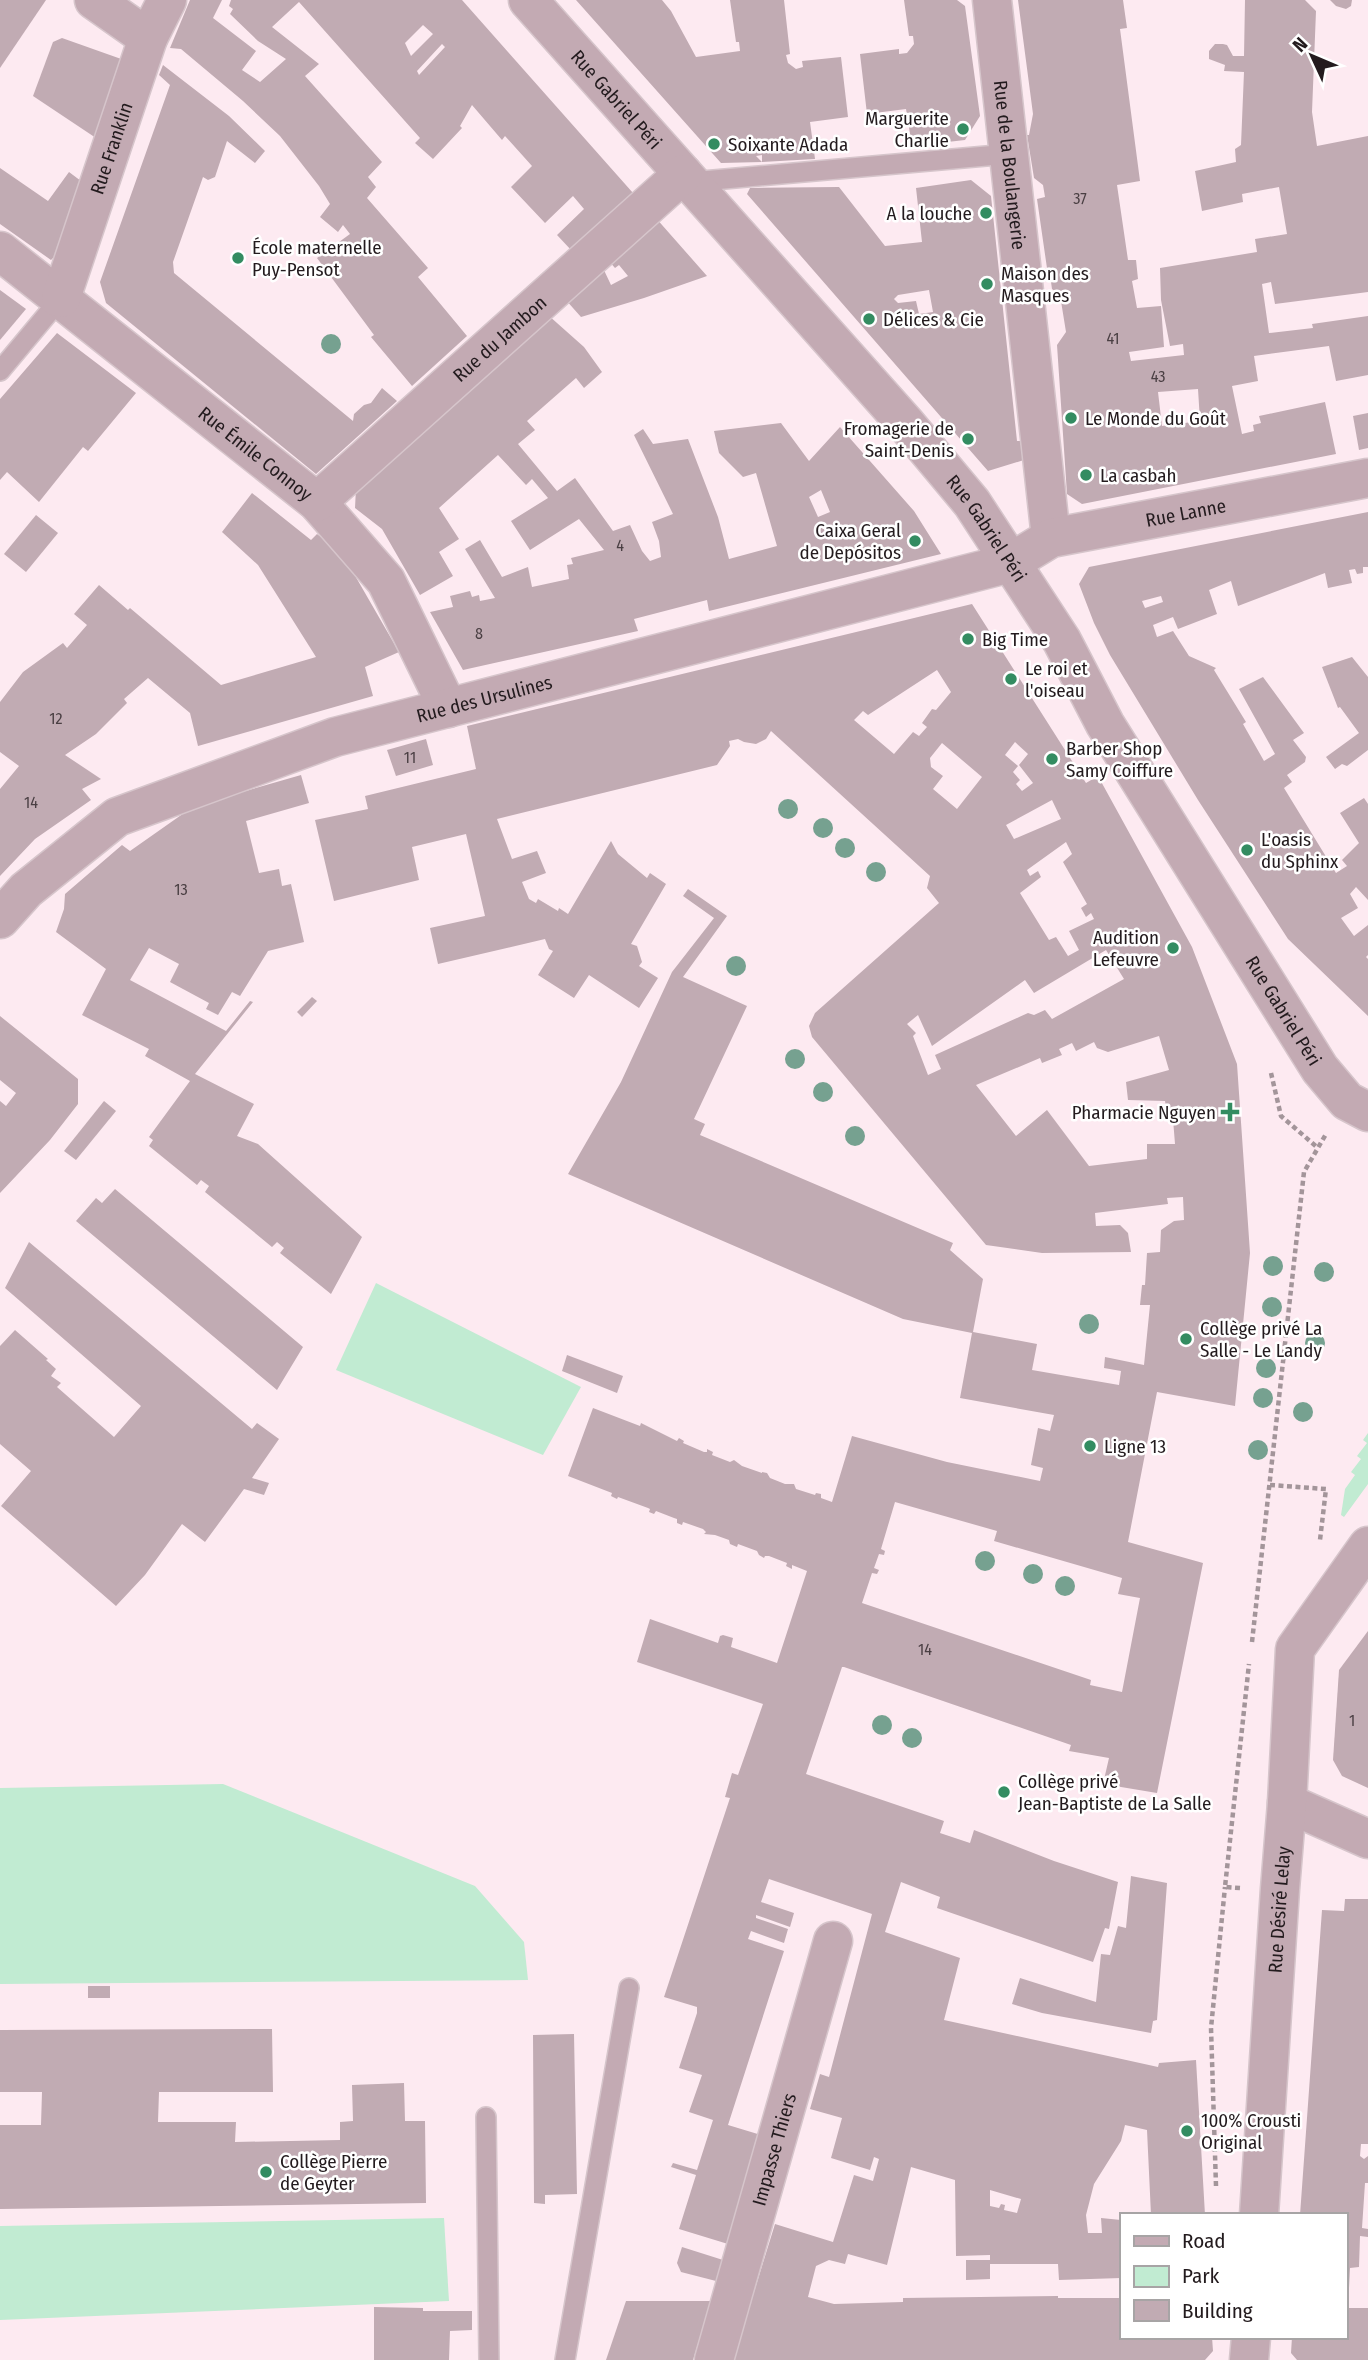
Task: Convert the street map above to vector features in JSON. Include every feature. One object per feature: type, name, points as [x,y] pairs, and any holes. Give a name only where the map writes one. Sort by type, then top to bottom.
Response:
[{"type":"street","points":[[94,0],[148,38]]},
{"type":"street","name":"Rue Franklin","points":[[61,298],[148,38],[167,0]]},
{"type":"street","name":"Rue Gabriel Péri","points":[[528,0],[936,458],[972,503],[1062,641],[1105,724],[1320,1069],[1358,1107]]},
{"type":"street","name":"Rue de la Boulangerie","points":[[992,0],[1051,538]]},
{"type":"street","name":"Rue du Jambon","points":[[317,502],[687,178]]},
{"type":"street","name":"Rue Émile Connoy","points":[[0,251],[317,502],[386,581],[448,708]]},
{"type":"street","name":"Rue Lanne","points":[[1010,563],[1051,538],[1368,478]]},
{"type":"street","name":"Rue des Ursulines","points":[[0,919],[26,890],[117,817],[335,737],[1010,563]]},
{"type":"street","name":"Rue Désiré Lelay","points":[[1259,2213],[1295,1649],[1368,1546]]},
{"type":"street","points":[[1287,1802],[1368,1839]]},
{"type":"street","name":"Impasse Thiers","points":[[714,2360],[834,1941]]},
{"type":"street","points":[[1249,2360],[1251,2339]]},
{"type":"lane","points":[[687,178],[1009,154]]},
{"type":"lane","points":[[0,370],[61,298]]},
{"type":"lane","points":[[565,2360],[629,1987]]},
{"type":"lane","points":[[486,2118],[489,2360]]},
{"type":"path","points":[[1269,1068],[1281,1116],[1318,1148]]},
{"type":"path","points":[[1216,2194],[1211,2028],[1304,1172],[1318,1148],[1358,1107]]},
{"type":"path","points":[[1270,1485],[1326,1489],[1320,1542]]},
{"type":"path","points":[[1225,1887],[1280,1889]]},
{"type":"green space","points":[[376,1283],[581,1387],[543,1455],[336,1370]]},
{"type":"green space","points":[[1368,1433],[1368,1484],[1344,1517],[1341,1515],[1345,1489],[1355,1475],[1351,1472],[1361,1459],[1357,1456],[1367,1443],[1363,1440]]},
{"type":"green space","points":[[223,1784],[475,1886],[524,1942],[528,1980],[0,1984],[0,1788]]},
{"type":"green space","points":[[444,2218],[449,2301],[0,2320],[0,2226]]},
{"type":"building","points":[[0,0],[46,0],[0,68]]},
{"type":"building","points":[[190,0],[222,0],[213,18],[256,51],[242,70],[260,82],[286,59],[258,41],[230,14],[233,9],[229,6],[231,0],[462,0],[633,193],[572,251],[557,235],[584,209],[573,196],[545,223],[511,187],[532,166],[505,136],[502,140],[472,105],[460,126],[462,128],[433,159],[415,143],[420,138],[299,2],[272,27],[319,64],[305,76],[382,162],[368,177],[376,187],[367,198],[428,268],[418,277],[467,336],[412,386],[371,337],[374,335],[317,258],[350,234],[343,225],[338,232],[320,217],[330,204],[319,186],[280,136],[243,101],[181,49],[170,48]],"holes":[[[423,25],[433,34],[411,56],[405,43]],[[442,44],[445,47],[419,75],[417,71]]]},
{"type":"building","points":[[576,0],[662,0],[696,57],[740,51],[739,42],[736,42],[730,0],[784,0],[790,54],[786,55],[788,63],[796,69],[803,67],[802,61],[841,57],[848,117],[810,122],[815,159],[762,162],[721,163]]},
{"type":"building","points":[[904,0],[957,0],[965,6],[980,116],[965,140],[912,146],[906,109],[867,114],[860,54],[899,49],[899,54],[907,53],[914,44],[913,36],[909,36]]},
{"type":"building","points":[[1018,0],[1123,0],[1127,28],[1120,29],[1140,181],[1117,185],[1128,260],[1136,260],[1138,279],[1132,281],[1137,308],[1161,306],[1164,347],[1129,352],[1131,361],[1184,355],[1183,344],[1170,346],[1161,300],[1160,268],[1257,252],[1255,239],[1287,234],[1279,187],[1242,194],[1243,202],[1202,211],[1195,171],[1236,162],[1235,149],[1241,145],[1244,72],[1224,71],[1225,65],[1209,59],[1209,51],[1215,44],[1223,44],[1227,45],[1233,56],[1244,56],[1245,0],[1305,0],[1316,11],[1312,112],[1317,146],[1368,136],[1368,292],[1275,304],[1271,282],[1262,284],[1269,333],[1313,328],[1312,324],[1368,316],[1368,375],[1336,381],[1329,346],[1254,356],[1258,381],[1232,386],[1242,434],[1254,431],[1253,425],[1261,423],[1259,416],[1325,402],[1336,454],[1082,504],[1067,494],[1057,345],[1066,332],[1060,295],[1052,289],[1049,282],[1037,199],[1045,197],[1043,185],[1034,178],[1027,135],[1033,114]],"holes":[[[1198,389],[1200,421],[1162,426],[1158,392]]]},
{"type":"building","points":[[1330,0],[1352,0],[1351,6],[1346,9],[1336,6]]},
{"type":"building","points":[[62,38],[124,60],[96,138],[33,96],[53,42]]},
{"type":"building","points":[[163,65],[229,116],[265,151],[255,163],[227,141],[215,177],[208,180],[203,177],[173,262],[174,273],[353,421],[354,414],[364,405],[371,403],[382,388],[397,401],[316,474],[106,303],[100,282],[170,85],[159,75]]},
{"type":"building","points":[[0,168],[48,201],[69,172],[81,181],[55,256],[51,260],[0,224]]},
{"type":"building","points":[[971,180],[991,196],[1017,441],[1020,441],[1024,460],[988,471],[747,194],[750,188],[839,187],[885,246],[922,242],[916,188]],"holes":[[[929,290],[933,312],[919,314],[916,301],[898,303],[894,299],[898,295]]]},
{"type":"building","points":[[655,217],[707,276],[581,317],[565,299],[602,266],[611,285],[628,276],[619,265],[615,268],[608,260]]},
{"type":"building","points":[[0,290],[26,309],[0,340]]},
{"type":"building","points":[[548,315],[584,347],[602,372],[584,388],[576,378],[527,421],[535,430],[518,444],[557,491],[575,478],[613,531],[630,525],[642,551],[650,561],[661,557],[652,522],[673,514],[634,435],[643,429],[653,444],[688,439],[718,517],[729,559],[777,546],[756,473],[743,477],[719,453],[714,431],[781,423],[809,461],[840,427],[914,511],[941,554],[709,611],[707,600],[634,619],[638,631],[463,670],[430,612],[453,607],[450,596],[470,591],[472,597],[479,595],[480,601],[495,598],[465,549],[480,540],[502,577],[528,567],[532,587],[569,579],[567,565],[573,564],[571,558],[604,550],[579,519],[530,550],[511,521],[548,498],[532,479],[526,485],[498,455],[439,508],[459,539],[439,552],[453,576],[420,595],[382,529],[355,508],[356,488]],"holes":[[[821,490],[830,512],[818,517],[809,497]]]},
{"type":"building","points":[[57,333],[136,393],[88,451],[83,447],[39,502],[7,472],[0,480],[0,399]]},
{"type":"building","points":[[1368,413],[1368,448],[1359,450],[1353,416]]},
{"type":"building","points":[[252,493],[311,540],[317,534],[342,553],[399,652],[365,667],[373,696],[198,746],[190,713],[148,678],[124,699],[127,703],[96,734],[65,755],[101,779],[82,789],[91,800],[35,839],[0,876],[0,789],[19,766],[0,752],[0,702],[23,672],[63,643],[67,648],[87,625],[74,614],[99,585],[221,685],[316,657],[258,565],[222,532]]},
{"type":"building","points":[[1368,512],[1368,567],[1363,567],[1363,573],[1357,574],[1355,569],[1349,570],[1352,583],[1328,588],[1325,573],[1238,606],[1231,581],[1209,590],[1217,614],[1178,629],[1173,617],[1153,625],[1157,637],[1173,631],[1189,656],[1216,668],[1214,670],[1246,722],[1243,724],[1264,761],[1275,754],[1239,689],[1263,677],[1304,733],[1293,740],[1306,757],[1305,762],[1287,775],[1292,782],[1284,788],[1336,873],[1347,866],[1342,860],[1359,843],[1340,813],[1364,798],[1368,804],[1368,900],[1356,887],[1350,894],[1358,908],[1341,918],[1354,936],[1368,925],[1368,1016],[1288,939],[1198,800],[1110,655],[1094,623],[1079,584],[1089,567]],"holes":[[[1161,596],[1163,602],[1145,608],[1142,601]]]},
{"type":"building","points":[[36,515],[58,533],[26,572],[4,554]]},
{"type":"building","points":[[972,604],[1086,783],[1098,776],[1192,947],[1237,1064],[1250,1253],[1235,1406],[1157,1392],[1128,1542],[1203,1563],[1157,1793],[1103,1784],[1109,1758],[1069,1751],[1071,1745],[844,1667],[806,1774],[944,1821],[940,1833],[970,1843],[974,1830],[1118,1882],[1109,1929],[1105,1928],[1093,1962],[937,1908],[940,1897],[901,1882],[885,1932],[960,1958],[944,2020],[1158,2067],[1159,2063],[1196,2060],[1205,2213],[1151,2213],[1147,2130],[1125,2125],[1121,2141],[1094,2184],[1086,2215],[1088,2233],[1102,2233],[1101,2218],[1120,2220],[1120,2278],[1059,2280],[1058,2264],[990,2264],[990,2279],[966,2280],[966,2260],[990,2260],[990,2255],[956,2256],[955,2180],[911,2167],[887,2265],[848,2254],[845,2264],[829,2260],[816,2266],[808,2297],[834,2304],[903,2302],[903,2298],[1120,2298],[1120,2339],[1212,2339],[1213,2351],[1205,2360],[733,2360],[775,2224],[833,2242],[854,2175],[873,2181],[879,2159],[874,2157],[870,2170],[831,2158],[842,2118],[810,2109],[820,2074],[829,2077],[872,1914],[769,1879],[761,1902],[794,1913],[790,1927],[756,1915],[756,1918],[788,1929],[784,1943],[751,1931],[748,1939],[784,1951],[728,2125],[761,2135],[728,2244],[679,2229],[696,2175],[671,2167],[673,2163],[697,2170],[713,2120],[689,2112],[702,2075],[679,2068],[697,2007],[664,1997],[730,1798],[725,1797],[732,1773],[738,1775],[763,1704],[637,1662],[650,1619],[718,1643],[723,1635],[733,1638],[731,1647],[777,1663],[807,1571],[792,1565],[792,1569],[786,1566],[787,1563],[769,1556],[764,1558],[757,1551],[738,1544],[737,1547],[730,1544],[729,1540],[715,1535],[704,1534],[706,1532],[703,1529],[683,1522],[682,1525],[677,1523],[677,1519],[656,1511],[654,1514],[649,1512],[648,1508],[618,1497],[617,1499],[611,1496],[612,1493],[568,1476],[593,1408],[640,1426],[641,1423],[677,1441],[679,1438],[683,1443],[704,1452],[707,1452],[707,1449],[713,1452],[712,1455],[767,1473],[770,1478],[785,1484],[794,1484],[796,1489],[815,1495],[821,1494],[821,1498],[832,1502],[852,1436],[947,1462],[1040,1481],[1043,1468],[1031,1465],[1038,1428],[1050,1431],[1054,1415],[960,1398],[972,1333],[903,1319],[568,1174],[621,1082],[672,972],[714,918],[683,896],[688,889],[727,916],[683,977],[747,1006],[694,1119],[705,1124],[700,1135],[953,1243],[950,1250],[983,1279],[973,1332],[1037,1344],[1032,1370],[1119,1385],[1121,1371],[1104,1368],[1105,1357],[1144,1365],[1150,1305],[1140,1305],[1142,1285],[1145,1285],[1147,1253],[1160,1252],[1161,1230],[1174,1221],[1184,1220],[1183,1197],[1167,1198],[1168,1204],[1095,1213],[1096,1226],[1120,1225],[1128,1233],[1131,1252],[1042,1253],[986,1245],[812,1037],[809,1026],[815,1013],[939,903],[927,888],[930,876],[771,731],[766,739],[756,744],[738,739],[729,741],[730,746],[717,765],[497,819],[512,859],[537,851],[546,873],[522,882],[529,899],[536,903],[538,899],[568,914],[611,841],[618,854],[647,878],[650,873],[666,884],[631,944],[637,946],[642,962],[639,966],[658,978],[639,1008],[589,975],[574,998],[538,975],[553,951],[549,949],[545,939],[438,964],[430,928],[485,916],[466,834],[412,847],[419,880],[334,901],[315,820],[368,809],[365,796],[476,769],[467,726]],"holes":[[[937,670],[951,692],[936,710],[932,709],[922,723],[927,727],[919,736],[913,732],[894,754],[854,720],[863,711],[868,715]],[[1015,742],[1028,754],[1019,765],[1033,783],[1022,791],[1016,784],[1020,780],[1013,772],[1018,766],[1005,755]],[[942,743],[982,777],[957,809],[933,789],[943,776],[931,767],[930,758]],[[1052,800],[1061,819],[1014,839],[1006,825]],[[1066,842],[1072,854],[1063,862],[1087,904],[1081,908],[1086,917],[1091,913],[1094,919],[1069,931],[1079,950],[1068,956],[1056,937],[1049,940],[1020,893],[1041,877],[1038,871],[1030,876],[1027,870]],[[1106,950],[1124,979],[1052,1019],[1045,1010],[1034,1015],[1028,1013],[935,1055],[941,1069],[928,1075],[913,1036],[916,1033],[907,1024],[918,1015],[932,1046],[1025,980],[1034,993]],[[1159,1036],[1169,1070],[1126,1082],[1128,1100],[1165,1101],[1168,1119],[1173,1119],[1175,1144],[1147,1144],[1147,1159],[1089,1166],[1047,1110],[1016,1136],[976,1085],[1040,1058],[1042,1063],[1062,1055],[1059,1049],[1072,1043],[1076,1051],[1094,1042],[1097,1048],[1108,1052]],[[895,1502],[997,1531],[994,1541],[1122,1578],[1118,1594],[1140,1598],[1122,1692],[1090,1685],[1091,1680],[862,1603],[872,1573],[877,1574],[879,1570],[874,1568],[879,1554],[884,1555],[885,1551],[881,1549]],[[990,2190],[1021,2199],[1017,2213],[1004,2210],[1005,2205],[1001,2204],[999,2208],[990,2206]]]},
{"type":"building","points":[[1352,657],[1368,677],[1368,750],[1347,766],[1342,764],[1335,769],[1326,757],[1359,733],[1340,707],[1338,708],[1322,667]]},
{"type":"building","points":[[426,739],[433,765],[396,776],[387,750]]},
{"type":"building","points":[[301,775],[309,803],[246,821],[259,873],[279,869],[282,886],[291,884],[304,942],[268,951],[240,996],[232,992],[218,1015],[206,1009],[209,1003],[170,982],[179,964],[149,948],[130,980],[226,1031],[250,1001],[253,1002],[195,1074],[254,1104],[237,1136],[258,1144],[362,1237],[331,1294],[280,1253],[284,1248],[277,1242],[272,1247],[205,1192],[209,1186],[201,1180],[197,1185],[149,1146],[153,1140],[149,1137],[190,1081],[145,1056],[149,1049],[82,1015],[106,969],[56,932],[64,909],[65,894],[122,845],[130,851],[194,806]]},
{"type":"building","points":[[312,997],[317,1001],[302,1017],[297,1012]]},
{"type":"building","points":[[0,1016],[78,1079],[78,1104],[50,1140],[0,1193],[0,1101],[6,1106],[16,1093],[0,1080]]},
{"type":"building","points":[[104,1101],[116,1111],[76,1160],[64,1151]]},
{"type":"building","points":[[115,1189],[303,1347],[277,1390],[76,1221],[96,1198],[102,1203]]},
{"type":"building","points":[[29,1242],[252,1429],[257,1423],[279,1439],[252,1478],[269,1483],[264,1495],[244,1489],[205,1542],[182,1524],[145,1575],[116,1606],[1,1506],[31,1471],[0,1444],[0,1346],[15,1330],[56,1369],[51,1376],[61,1383],[57,1387],[114,1437],[141,1406],[5,1288]]},
{"type":"building","points":[[567,1355],[623,1376],[617,1393],[562,1371]]},
{"type":"building","points":[[1368,1631],[1368,1788],[1342,1776],[1333,1760],[1339,1670]]},
{"type":"building","points":[[1131,1876],[1167,1883],[1157,2020],[1153,2021],[1151,2033],[1042,2013],[1012,2004],[1020,1978],[1096,2002],[1101,1954],[1110,1955],[1118,1926],[1126,1928]]},
{"type":"building","points":[[1345,1899],[1368,1899],[1368,2144],[1361,2144],[1360,2156],[1364,2159],[1368,2156],[1368,2183],[1365,2183],[1362,2228],[1368,2229],[1368,2237],[1360,2236],[1359,2267],[1350,2268],[1348,2308],[1368,2308],[1368,2360],[1297,2360],[1291,2353],[1292,2339],[1347,2339],[1347,2213],[1300,2213],[1322,1910],[1344,1911]]},
{"type":"building","points":[[88,1986],[110,1986],[110,1998],[88,1998]]},
{"type":"building","points":[[272,2029],[273,2092],[159,2092],[158,2122],[236,2122],[235,2142],[340,2140],[340,2122],[353,2121],[352,2085],[404,2083],[405,2121],[425,2121],[426,2203],[0,2209],[0,2125],[41,2125],[42,2092],[0,2092],[0,2030]]},
{"type":"building","points":[[574,2034],[577,2194],[545,2195],[545,2204],[534,2203],[533,2035]]},
{"type":"building","points":[[682,2247],[723,2260],[716,2281],[681,2272],[677,2263]]},
{"type":"building","points":[[626,2301],[711,2301],[693,2360],[606,2360]]},
{"type":"building","points":[[374,2307],[472,2311],[472,2330],[450,2331],[449,2360],[374,2360]]},
{"type":"place","name":"Marguerite Charlie","points":[[963,129]]},
{"type":"place","name":"Soixante Adada","points":[[714,144]]},
{"type":"place","name":"A la louche","points":[[986,213]]},
{"type":"place","name":"École maternelle Puy-Pensot","points":[[238,258]]},
{"type":"place","name":"Maison des Masques","points":[[987,284]]},
{"type":"place","name":"Délices & Cie","points":[[869,319]]},
{"type":"place","name":"Le Monde du Goût","points":[[1071,418]]},
{"type":"place","name":"Fromagerie de Saint-Denis","points":[[968,439]]},
{"type":"place","name":"La casbah","points":[[1086,475]]},
{"type":"place","name":"Caixa Geral de Depósitos","points":[[915,541]]},
{"type":"place","name":"Big Time","points":[[968,639]]},
{"type":"place","name":"Le roi et l'oiseau","points":[[1011,679]]},
{"type":"place","name":"Barber Shop Samy Coiffure","points":[[1052,759]]},
{"type":"place","name":"L'oasis du Sphinx","points":[[1247,850]]},
{"type":"place","name":"Audition Lefeuvre","points":[[1173,948]]},
{"type":"place","name":"Pharmacie Nguyen","points":[[1230,1112]]},
{"type":"place","name":"Collège privé La Salle - Le Landy","points":[[1186,1339]]},
{"type":"place","name":"Ligne 13","points":[[1090,1446]]},
{"type":"place","name":"Collège privé Jean-Baptiste de La Salle","points":[[1004,1792]]},
{"type":"place","name":"100% Crousti Original","points":[[1187,2131]]},
{"type":"place","name":"Collège Pierre de Geyter","points":[[266,2172]]}]
